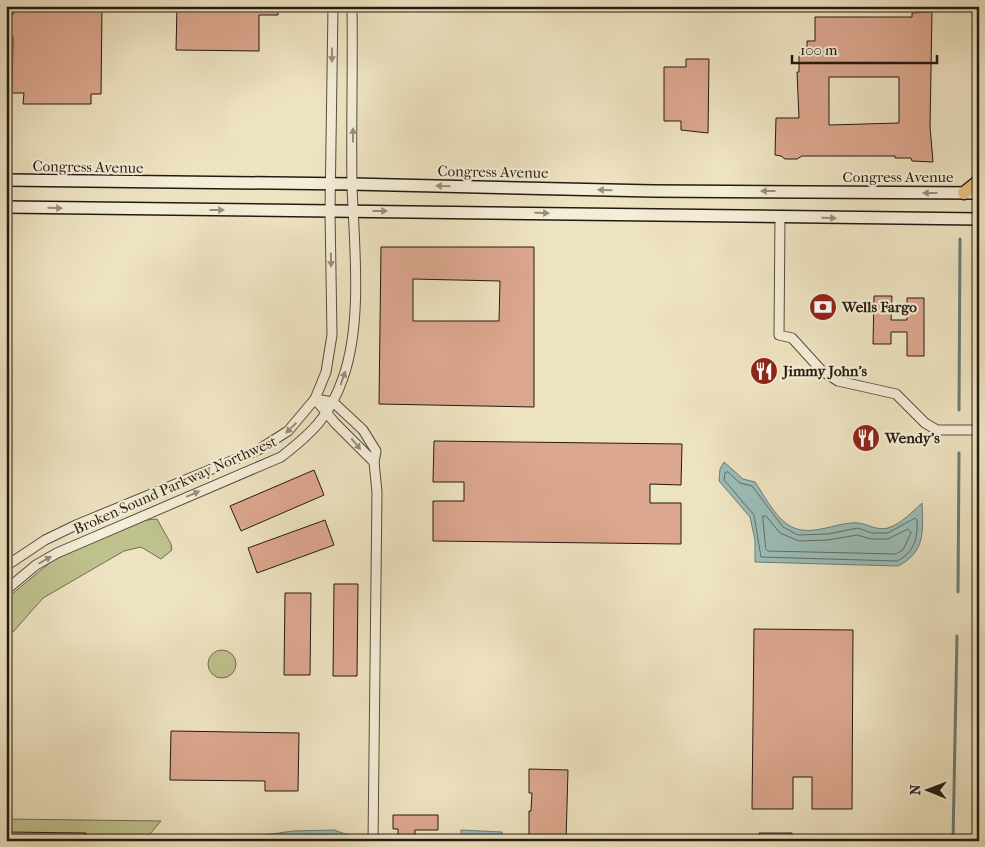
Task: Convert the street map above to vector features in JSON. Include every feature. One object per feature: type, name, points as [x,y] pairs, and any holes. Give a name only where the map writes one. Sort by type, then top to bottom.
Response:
[{"type":"main road","name":"Congress Avenue","points":[[6,180],[352,184],[653,191],[979,193]]},
{"type":"main road","points":[[964,193],[979,181]]},
{"type":"main road","points":[[6,207],[979,220]]},
{"type":"street","name":"Broken Sound Parkway Northwest","points":[[8,562],[45,540],[76,526],[258,450],[288,431],[315,400],[326,372],[332,336],[330,184],[333,6]]},
{"type":"street","name":"Broken Sound Parkway Northwest","points":[[6,590],[36,565],[72,546],[281,457],[308,436],[332,402],[344,377],[353,337],[352,6]]},
{"type":"street","points":[[780,217],[779,335],[792,338],[822,371],[838,381],[896,394],[925,423],[937,430],[979,430]]},
{"type":"street","points":[[315,400],[332,402],[363,430],[376,451],[374,462],[376,500],[373,841]]},
{"type":"street","points":[[315,400],[325,413],[374,462]]},
{"type":"street","points":[[8,562],[21,577]]},
{"type":"green space","points":[[157,519],[171,544],[172,550],[161,559],[141,547],[124,551],[43,598],[6,640],[6,599],[52,561],[136,521]]},
{"type":"green space","points":[[222,650],[232,654],[236,664],[232,674],[222,678],[212,674],[208,664],[212,654]]},
{"type":"green space","points":[[6,819],[161,821],[144,841],[6,841]]},
{"type":"water","points":[[724,462],[743,479],[755,482],[782,520],[795,528],[804,530],[822,529],[850,523],[858,523],[880,529],[888,528],[902,521],[922,503],[923,522],[918,547],[914,554],[898,566],[755,562],[755,540],[750,517],[719,481],[720,469]]},
{"type":"water","points":[[334,830],[351,836],[352,841],[176,841],[187,835],[236,839],[293,831]]},
{"type":"water","points":[[461,830],[502,832],[502,841],[461,841]]},
{"type":"building","points":[[13,6],[102,6],[101,94],[91,94],[91,104],[23,104],[24,93],[12,93],[13,37],[8,37],[6,20],[8,20],[8,14],[13,15]]},
{"type":"building","points":[[177,6],[278,6],[278,15],[259,15],[259,51],[176,50]]},
{"type":"building","points":[[932,12],[930,127],[933,162],[912,161],[911,158],[895,158],[895,156],[802,156],[797,159],[785,159],[775,155],[776,118],[799,118],[797,72],[799,72],[799,57],[801,50],[807,50],[807,41],[815,41],[815,17],[912,17],[912,13]],"holes":[[[829,77],[899,77],[899,123],[829,125]]]},
{"type":"building","points":[[686,59],[709,59],[708,133],[681,130],[681,121],[664,121],[664,67],[686,67]]},
{"type":"building","points":[[381,247],[534,247],[534,407],[379,404]],"holes":[[[413,279],[500,281],[499,321],[413,321]]]},
{"type":"building","points":[[874,296],[892,296],[891,320],[907,320],[907,298],[924,298],[924,356],[907,356],[907,332],[891,332],[891,344],[873,344]]},
{"type":"building","points":[[434,441],[682,444],[681,485],[650,484],[650,503],[681,503],[681,544],[433,541],[433,501],[464,501],[464,482],[433,482]]},
{"type":"building","points":[[314,470],[324,495],[241,531],[230,506]]},
{"type":"building","points":[[325,520],[334,545],[257,573],[248,548]]},
{"type":"building","points":[[334,584],[358,584],[357,676],[333,676]]},
{"type":"building","points":[[285,593],[311,593],[310,675],[284,675]]},
{"type":"building","points":[[754,629],[853,630],[852,809],[812,809],[812,777],[793,777],[793,809],[752,809]]},
{"type":"building","points":[[171,731],[299,733],[298,791],[265,791],[265,781],[170,780]]},
{"type":"building","points":[[529,769],[568,770],[566,841],[529,841],[529,811],[531,811],[532,793],[529,793]]},
{"type":"building","points":[[393,815],[438,815],[438,830],[415,830],[415,841],[398,841],[398,829],[393,829]]},
{"type":"building","points":[[6,832],[86,833],[86,841],[6,841]]},
{"type":"building","points":[[759,833],[792,833],[792,841],[760,841]]},
{"type":"waterway","points":[[959,410],[960,239]]},
{"type":"waterway","points":[[958,592],[959,453]]},
{"type":"waterway","points":[[953,841],[957,636]]},
{"type":"place","name":"Wells Fargo","points":[[823,307]]},
{"type":"place","name":"Jimmy John's","points":[[764,371]]},
{"type":"place","name":"Wendy's","points":[[866,438]]}]
